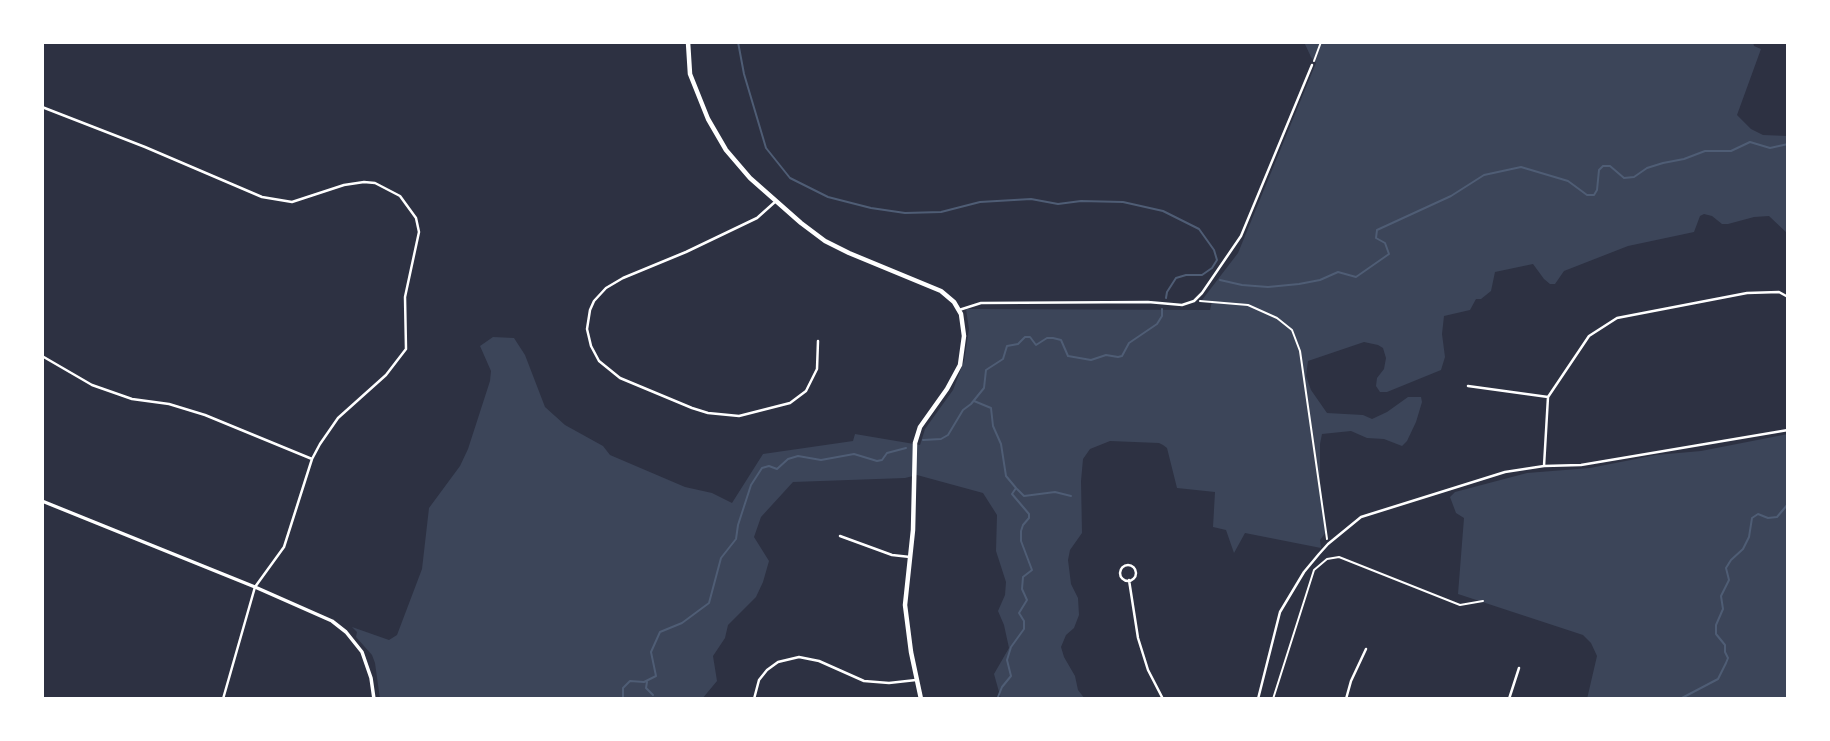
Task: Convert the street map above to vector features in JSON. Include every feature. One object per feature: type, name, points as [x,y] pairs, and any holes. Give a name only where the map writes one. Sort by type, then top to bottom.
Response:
[{"type":"main road","points":[[688,42],[690,74],[713,129],[741,168],[825,241],[940,291],[951,298],[959,310],[964,335],[960,365],[947,389],[920,426],[915,443],[906,616],[921,699]]},
{"type":"street","points":[[959,310],[981,303],[1182,304],[1194,301],[1241,236],[1312,65]]},
{"type":"street","points":[[42,107],[275,200],[292,202],[344,185],[364,182],[386,187],[408,206],[416,218],[419,232],[405,297],[406,349],[386,374],[338,418],[312,459],[284,547],[255,587],[223,699]]},
{"type":"street","points":[[776,201],[757,218],[687,252],[622,278],[606,288],[590,310],[587,329],[591,346],[604,368],[620,378],[692,408],[708,413],[739,416],[790,403],[806,391],[817,369],[818,341]]},
{"type":"street","points":[[1544,466],[1548,397],[1589,336],[1617,318],[1747,293],[1779,292],[1788,296]]},
{"type":"street","points":[[42,356],[92,385],[132,399],[169,404],[205,415],[312,459]]},
{"type":"street","points":[[1468,386],[1548,397]]},
{"type":"street","points":[[1258,699],[1280,612],[1304,572],[1328,544],[1351,524],[1371,512],[1505,472],[1544,466],[1581,465],[1788,430]]},
{"type":"street","points":[[42,501],[324,617],[346,632],[358,646],[365,659],[374,699]]},
{"type":"street","points":[[840,536],[892,555],[910,557]]},
{"type":"street","points":[[1126,565],[1133,566],[1136,571],[1135,576],[1129,580],[1121,576],[1121,568],[1126,565]]},
{"type":"street","points":[[1129,580],[1138,638],[1148,670],[1163,699]]},
{"type":"street","points":[[1346,699],[1366,649]]},
{"type":"street","points":[[754,699],[759,680],[767,670],[778,662],[799,657],[820,661],[864,681],[889,684],[916,680]]},
{"type":"street","points":[[1509,699],[1519,668]]},
{"type":"path","points":[[1312,65],[1321,42]]},
{"type":"path","points":[[1200,301],[1218,301],[1260,309],[1286,324],[1296,337],[1328,544]]},
{"type":"path","points":[[1273,699],[1314,570],[1327,559],[1339,557],[1460,605],[1483,601]]},
{"type":"shaded area","points":[[1304,42],[1753,42],[1754,46],[1761,49],[1737,115],[1751,129],[1763,135],[1788,136],[1788,234],[1769,216],[1722,224],[1712,216],[1704,214],[1700,216],[1694,232],[1628,246],[1564,271],[1555,284],[1544,279],[1533,264],[1495,272],[1491,291],[1481,299],[1476,299],[1470,310],[1444,316],[1442,334],[1445,357],[1441,370],[1387,392],[1380,392],[1376,386],[1386,358],[1383,348],[1378,345],[1364,342],[1308,361],[1306,376],[1311,390],[1327,413],[1363,415],[1372,419],[1408,397],[1421,397],[1422,402],[1416,422],[1402,446],[1384,439],[1367,438],[1351,431],[1322,434],[1320,482],[1326,532],[1320,540],[1321,548],[1245,533],[1234,553],[1226,530],[1213,527],[1215,492],[1177,488],[1167,448],[1163,445],[1110,441],[1090,449],[1083,459],[1082,533],[1070,550],[1068,560],[1071,584],[1078,598],[1079,615],[1061,647],[1075,676],[1078,690],[1085,699],[1001,699],[994,674],[1009,648],[998,611],[1005,595],[1006,582],[996,551],[997,515],[983,493],[917,475],[905,478],[793,482],[761,517],[754,537],[769,561],[763,582],[756,597],[728,625],[725,638],[713,656],[717,681],[702,699],[380,699],[372,655],[356,637],[357,632],[352,627],[389,640],[397,635],[422,569],[429,508],[460,466],[490,381],[491,371],[480,346],[493,337],[514,338],[525,355],[545,407],[565,425],[603,446],[610,455],[685,487],[712,493],[732,503],[763,454],[853,441],[855,434],[920,445],[925,429],[953,390],[964,361],[969,329],[966,309],[1210,310],[1212,301],[1202,300],[1238,253],[1316,63]]},
{"type":"shaded area","points":[[1788,434],[1788,699],[1587,699],[1597,656],[1591,643],[1583,635],[1458,594],[1464,518],[1456,513],[1450,497],[1455,492],[1527,473],[1590,468]]},
{"type":"waterway","points":[[738,42],[744,74],[766,148],[790,178],[828,197],[905,213],[941,212],[980,202],[1031,199],[1058,204],[1081,201],[1123,202],[1163,211],[1199,229],[1214,250],[1217,260],[1212,268],[1202,275],[1176,278],[1166,298]]},
{"type":"waterway","points":[[1220,280],[1268,287],[1320,280],[1338,272],[1356,277],[1389,254],[1385,243],[1376,238],[1377,230],[1451,196],[1484,175],[1521,167],[1568,181],[1587,195],[1594,195],[1599,170],[1603,166],[1610,166],[1624,178],[1634,177],[1647,168],[1705,151],[1731,151],[1750,142],[1770,148],[1788,144]]},
{"type":"waterway","points":[[923,440],[941,439],[948,435],[963,410],[984,388],[986,370],[1003,359],[1007,346],[1018,344],[1025,337],[1030,337],[1036,345],[1047,338],[1053,338],[1061,340],[1068,356],[1091,360],[1106,355],[1118,357],[1122,356],[1129,343],[1157,324],[1162,316],[1162,309]]},
{"type":"waterway","points":[[974,401],[991,408],[1006,476],[1016,488],[1012,494],[1029,514],[1021,531],[1021,541],[1032,570],[1023,577],[1022,589],[1027,600],[1019,613],[1024,621],[1024,629],[1011,647],[1007,660],[1011,676],[1002,687],[998,697],[1000,699]]},
{"type":"waterway","points":[[623,699],[623,688],[630,681],[644,682],[656,676],[651,652],[660,632],[682,623],[709,603],[721,558],[736,539],[751,485],[762,468],[769,466],[777,469],[788,459],[798,456],[821,460],[854,454],[877,461],[882,460],[887,453],[906,448]]},
{"type":"waterway","points":[[1017,489],[1024,496],[1055,492],[1071,496]]},
{"type":"waterway","points":[[1680,699],[1718,679],[1728,658],[1725,645],[1716,634],[1716,625],[1723,609],[1721,596],[1729,580],[1726,568],[1743,549],[1749,537],[1752,518],[1758,514],[1768,518],[1777,517],[1788,504]]},
{"type":"waterway","points":[[647,682],[646,688],[653,695]]}]
